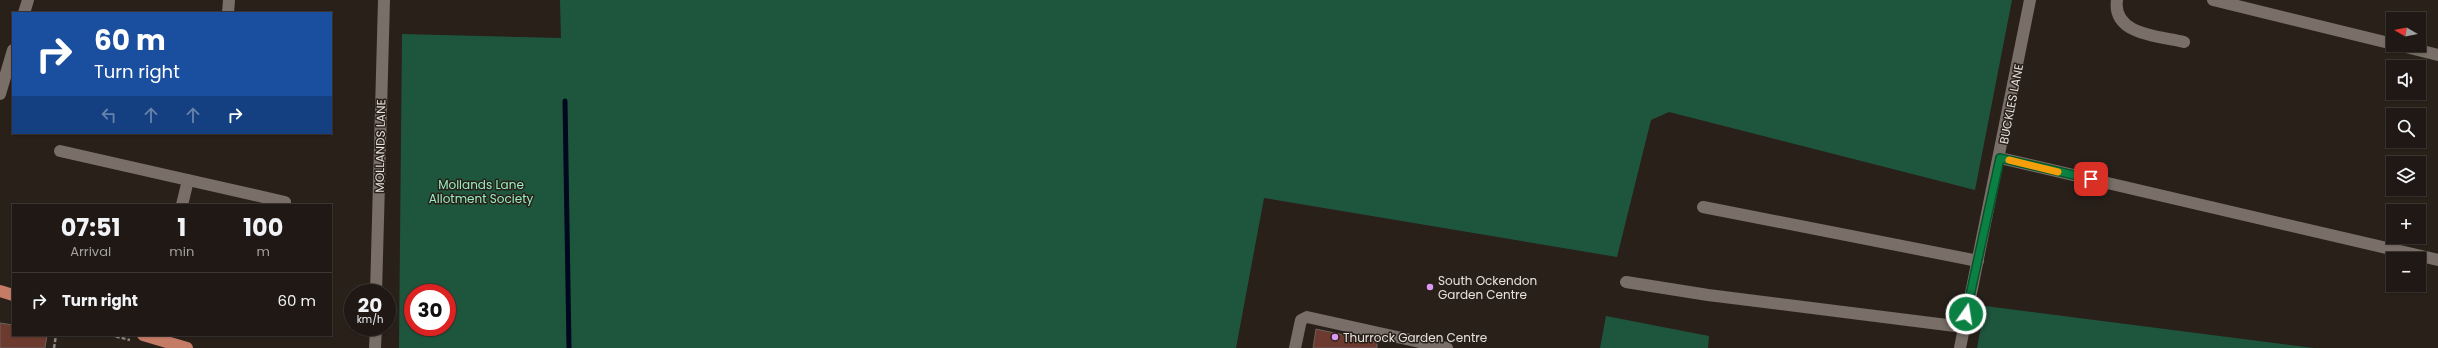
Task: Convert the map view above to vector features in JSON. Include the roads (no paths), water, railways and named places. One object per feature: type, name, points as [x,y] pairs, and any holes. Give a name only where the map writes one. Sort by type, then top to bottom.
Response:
[{"type":"main road","points":[[0,291],[12,295]]},
{"type":"main road","points":[[148,336],[184,348]]},
{"type":"street","points":[[24,12],[28,0]]},
{"type":"street","points":[[228,12],[229,0]]},
{"type":"street","name":"MOLLANDS LANE","points":[[376,284],[384,0]]},
{"type":"street","name":"BUCKLES LANE","points":[[1960,348],[1963,327],[2000,158],[2030,0]]},
{"type":"street","points":[[2117,0],[2116,10],[2120,21],[2131,29],[2184,42]]},
{"type":"street","points":[[2213,0],[2386,42]]},
{"type":"street","points":[[2426,52],[2438,55]]},
{"type":"street","points":[[0,94],[12,53]]},
{"type":"street","points":[[60,151],[285,202]]},
{"type":"street","points":[[2000,158],[2438,260]]},
{"type":"street","points":[[182,204],[188,180]]},
{"type":"street","points":[[1703,208],[1978,261]]},
{"type":"street","points":[[1626,282],[1708,296],[1963,327]]},
{"type":"street","points":[[1294,348],[1301,320],[1307,316],[1447,348]]},
{"type":"street","points":[[375,348],[376,336]]},
{"type":"waterway","points":[[565,101],[569,348]]},
{"type":"place","name":"South Ockendon Garden Centre","points":[[1430,287]]},
{"type":"place","name":"Thurrock Garden Centre","points":[[1335,337]]},
{"type":"park label","name":"Mollands Lane Allotment Society","points":[[481,191]]}]
